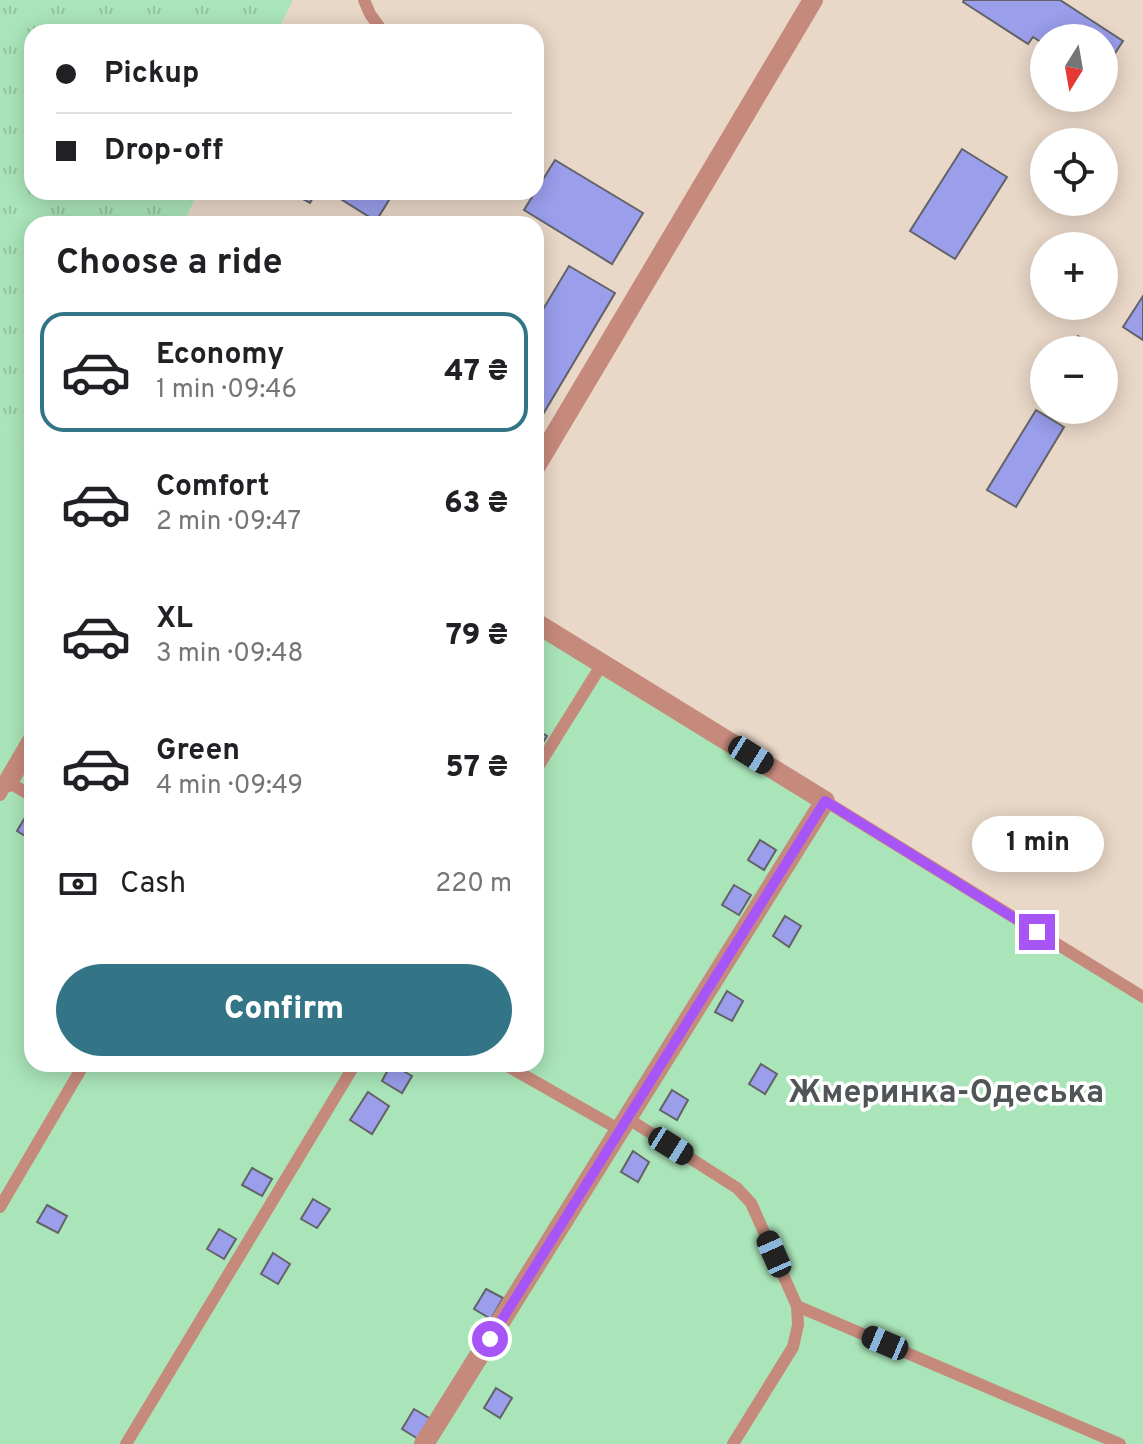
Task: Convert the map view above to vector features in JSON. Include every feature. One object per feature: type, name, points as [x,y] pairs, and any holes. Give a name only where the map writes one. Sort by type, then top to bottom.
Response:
[{"type":"street","points":[[544,453],[813,0]]},
{"type":"street","points":[[424,1444],[825,801],[544,628]]},
{"type":"street","points":[[3,785],[24,753]]},
{"type":"lane","points":[[364,0],[377,24]]},
{"type":"lane","points":[[544,757],[602,664]]},
{"type":"lane","points":[[3,785],[24,793]]},
{"type":"lane","points":[[825,801],[1143,997]]},
{"type":"lane","points":[[0,1207],[79,1072]]},
{"type":"lane","points":[[126,1444],[350,1072]]},
{"type":"lane","points":[[520,1072],[624,1124],[737,1188],[751,1203],[797,1306],[798,1325],[793,1347],[733,1444]]},
{"type":"lane","points":[[797,1306],[1120,1444]]},
{"type":"shaded area","points":[[293,0],[1143,0],[1143,997],[544,628],[544,216],[187,216],[194,200],[544,200],[544,24],[281,24]]},
{"type":"green space","points":[[0,0],[293,0],[281,24],[24,24],[24,200],[194,200],[187,216],[24,216],[24,443],[0,425]]},
{"type":"green space","points":[[0,425],[24,443],[24,1072],[544,1072],[544,628],[1143,997],[1143,1444],[0,1444]]},
{"type":"building","points":[[1060,0],[1097,24],[1030,24],[1028,44],[963,2]]},
{"type":"building","points":[[962,149],[1007,177],[955,259],[910,231]]},
{"type":"building","points":[[555,160],[643,213],[612,264],[544,222],[544,216],[534,216],[524,210],[530,200],[544,200],[544,178]]},
{"type":"building","points":[[342,200],[389,200],[379,216],[368,216]]},
{"type":"building","points":[[569,266],[615,293],[544,413],[544,308]]},
{"type":"building","points":[[1143,296],[1143,340],[1123,327]]},
{"type":"building","points":[[1030,420],[1030,424],[1059,424],[1064,427],[1016,507],[987,490]]},
{"type":"building","points":[[24,819],[24,835],[17,831]]},
{"type":"building","points":[[760,840],[776,850],[764,870],[748,860]]},
{"type":"building","points":[[734,885],[751,895],[739,915],[722,905]]},
{"type":"building","points":[[785,916],[801,926],[789,947],[773,936]]},
{"type":"building","points":[[727,991],[743,1001],[732,1021],[715,1012]]},
{"type":"building","points":[[761,1064],[777,1074],[765,1094],[749,1084]]},
{"type":"building","points":[[387,1072],[405,1072],[412,1076],[402,1093],[382,1081]]},
{"type":"building","points":[[672,1090],[688,1100],[677,1120],[660,1110]]},
{"type":"building","points":[[368,1092],[389,1106],[372,1134],[350,1120]]},
{"type":"building","points":[[633,1151],[649,1162],[638,1182],[621,1172]]},
{"type":"building","points":[[252,1168],[272,1179],[262,1196],[242,1185]]},
{"type":"building","points":[[313,1199],[330,1209],[317,1228],[301,1219]]},
{"type":"building","points":[[47,1205],[67,1216],[58,1233],[37,1222]]},
{"type":"building","points":[[219,1229],[236,1239],[224,1259],[207,1249]]},
{"type":"building","points":[[273,1253],[290,1264],[278,1284],[261,1274]]},
{"type":"building","points":[[486,1289],[503,1298],[491,1319],[474,1309]]},
{"type":"building","points":[[496,1388],[512,1398],[500,1418],[484,1408]]},
{"type":"building","points":[[414,1409],[431,1419],[418,1439],[402,1429]]},
{"type":"district","name":"Жмеринка-Одеська","points":[[946,1091]]},
{"type":"route","points":[[490,1339],[825,801],[1037,932]]}]
